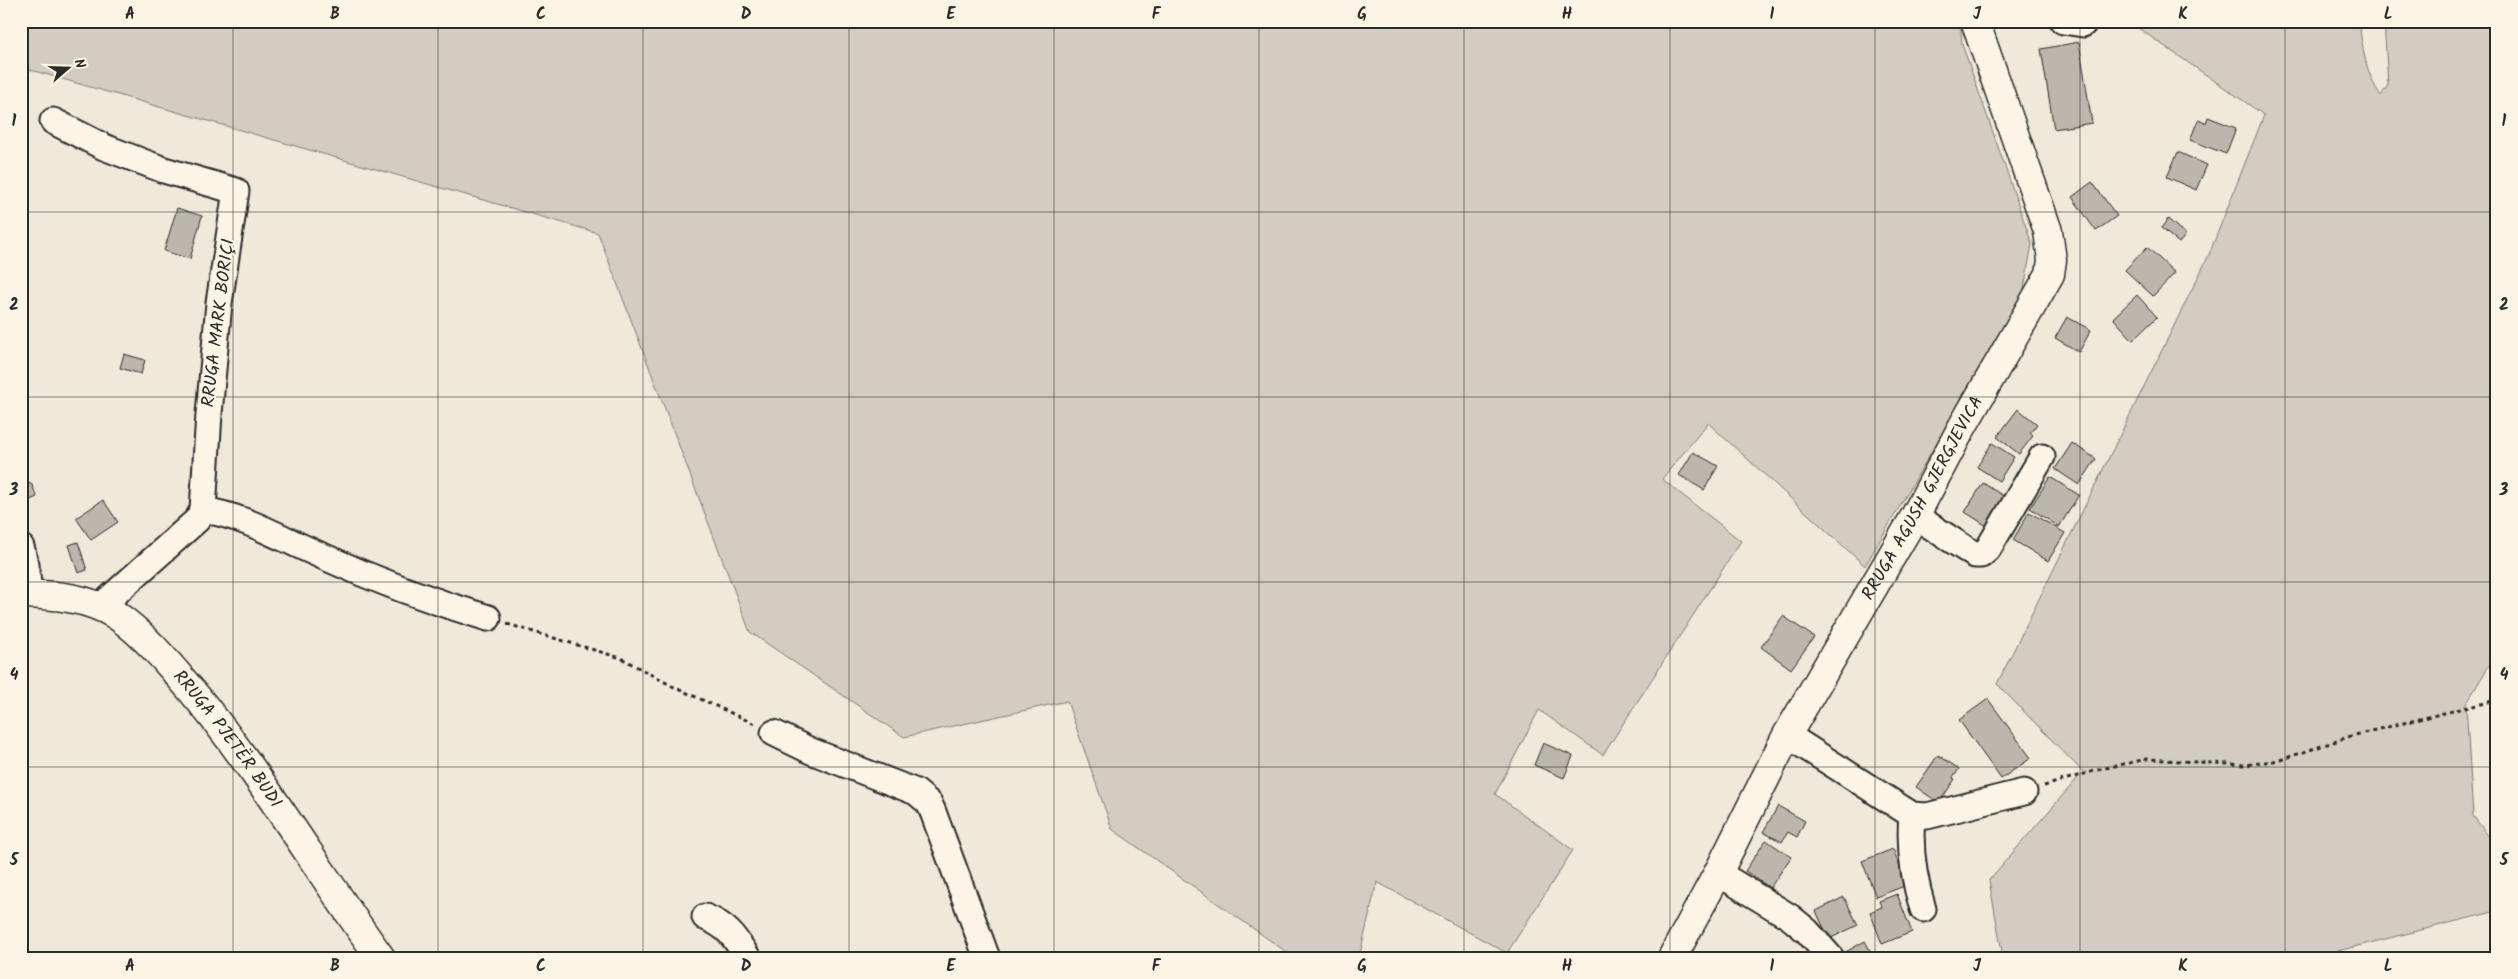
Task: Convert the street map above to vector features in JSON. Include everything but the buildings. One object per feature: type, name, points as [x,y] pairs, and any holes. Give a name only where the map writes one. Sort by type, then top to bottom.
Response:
[{"type":"main road","name":"RRUGA AGUSH GJERGJEVICA","points":[[1672,958],[1718,874],[1786,735],[1915,516],[1961,429],[2043,290],[2050,274],[2052,260],[2048,232],[1975,21]]},
{"type":"main road","name":"RRUGA PJETËR BUDI","points":[[25,594],[58,595],[100,607],[116,615],[149,643],[206,708],[244,759],[381,958]]},
{"type":"street","name":"RRUGA MARK BORIÇI","points":[[53,121],[104,147],[164,170],[236,191],[219,303],[203,510]]},
{"type":"street","points":[[1915,516],[1975,555],[1982,555],[1988,550],[2042,457]]},
{"type":"street","points":[[100,607],[197,520],[203,510],[237,517],[362,574],[435,602],[488,618]]},
{"type":"street","points":[[21,547],[26,565],[25,594]]},
{"type":"street","points":[[774,733],[811,751],[916,792],[925,799],[933,812],[987,958]]},
{"type":"street","points":[[1786,735],[1912,815],[1927,816],[2024,792]]},
{"type":"street","points":[[1912,815],[1910,838],[1912,864],[1923,908]]},
{"type":"street","points":[[1718,874],[1790,917],[1807,931],[1830,958]]},
{"type":"street","points":[[705,917],[720,923],[734,936],[748,958]]},
{"type":"path","points":[[488,618],[622,658],[672,686],[774,733]]},
{"type":"path","points":[[2024,792],[2101,769],[2147,759],[2246,765],[2280,760],[2351,736],[2497,700]]},
{"type":"shaded area","points":[[21,21],[1960,21],[1962,44],[2032,244],[2023,294],[1865,566],[1708,423],[1662,479],[1741,541],[1603,755],[1539,710],[1495,794],[1573,850],[1507,953],[1377,882],[1359,958],[1295,958],[1112,829],[1067,701],[904,737],[750,632],[598,233],[24,68],[21,76]]},
{"type":"shaded area","points":[[2128,21],[2359,21],[2368,70],[2381,96],[2388,85],[2384,21],[2497,21],[2497,652],[2466,704],[2473,816],[2497,847],[2497,911],[2310,958],[2003,958],[1989,880],[2083,772],[1997,684],[2208,257],[2264,115]]}]
